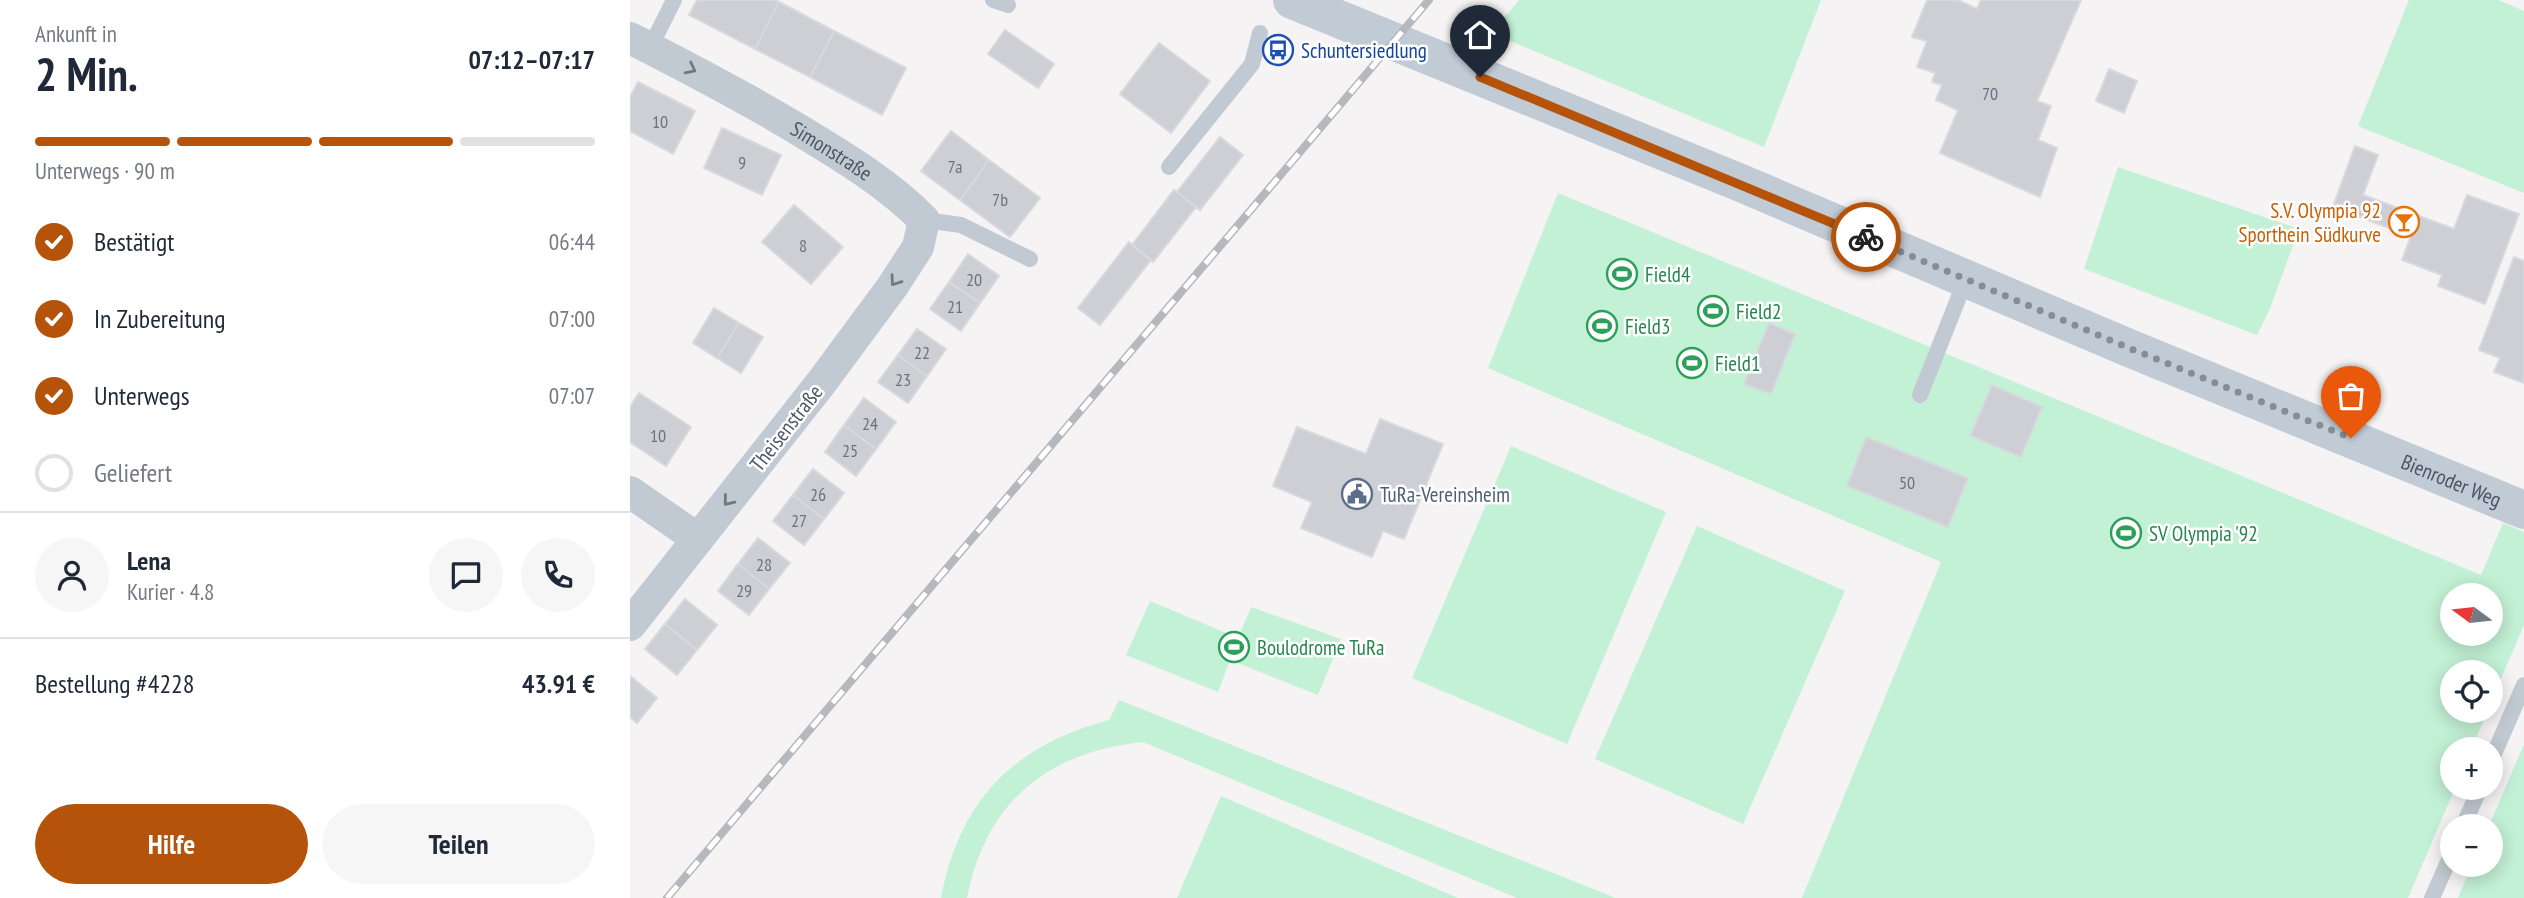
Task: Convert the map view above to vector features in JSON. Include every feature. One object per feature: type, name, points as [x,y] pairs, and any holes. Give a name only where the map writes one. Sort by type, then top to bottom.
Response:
[{"type":"main road","name":"Bienroder Weg","points":[[1292,0],[1736,181],[2524,510]]},
{"type":"street","name":"Simonstraße","points":[[640,43],[746,98],[858,165],[901,197],[924,220]]},
{"type":"street","name":"Theisenstraße","points":[[630,625],[821,383],[892,286],[918,247],[924,220]]},
{"type":"street","points":[[630,492],[698,539]]},
{"type":"lane","points":[[640,43],[674,0]]},
{"type":"lane","points":[[1169,167],[1252,64],[1260,33]]},
{"type":"lane","points":[[924,220],[961,225],[1030,259]]},
{"type":"lane","points":[[1920,395],[1966,279]]},
{"type":"lane","points":[[2501,737],[2524,685]]},
{"type":"lane","points":[[2432,898],[2441,877]]},
{"type":"green space","points":[[1519,0],[1821,0],[1764,147],[1491,33]]},
{"type":"green space","points":[[2409,0],[2498,0],[2524,11],[2524,193],[2358,126]]},
{"type":"green space","points":[[2118,167],[2299,229],[2269,311],[2257,335],[2084,269]]},
{"type":"green space","name":"SV Olympia '92","points":[[1558,193],[2481,575],[2503,523],[2524,532],[2524,625],[2503,674],[2503,660],[2440,660],[2440,723],[2483,723],[2476,737],[2440,737],[2440,800],[2450,800],[2444,814],[2440,814],[2440,823],[2408,898],[1802,898],[1941,562],[1488,368]]},
{"type":"green space","points":[[1511,446],[1666,512],[1567,744],[1412,678]]},
{"type":"green space","points":[[1697,526],[1845,591],[1743,824],[1595,759]]},
{"type":"green space","name":"Boulodrome TuRa","points":[[1150,601],[1238,638],[1251,607],[1341,639],[1318,695],[1230,660],[1218,692],[1126,655]]},
{"type":"green space","points":[[1119,700],[1616,898],[1517,898],[1143,742],[1078,757],[1050,770],[1026,788],[1006,809],[989,835],[976,864],[967,898],[941,898],[962,832],[977,805],[996,782],[1019,762],[1045,745],[1075,731],[1109,720]]},
{"type":"green space","points":[[2524,744],[2524,898],[2458,898],[2467,877],[2503,877],[2503,814],[2494,814],[2500,800],[2503,800],[2503,793]]},
{"type":"green space","points":[[1221,796],[1458,898],[1177,898]]},
{"type":"building","points":[[697,0],[779,2],[755,49],[689,15]]},
{"type":"building","points":[[1927,0],[1958,0],[1977,9],[1981,0],[2081,0],[2037,101],[2051,106],[2038,140],[2057,148],[2040,197],[1940,153],[1958,110],[1936,100],[1942,85],[1932,82],[1935,73],[1917,67],[1927,41],[1912,37]]},
{"type":"building","points":[[779,2],[834,31],[810,77],[755,49]]},
{"type":"building","points":[[1005,30],[1054,64],[1038,88],[988,54]]},
{"type":"building","points":[[834,31],[906,68],[882,115],[810,77]]},
{"type":"building","points":[[1159,43],[1210,81],[1171,133],[1120,94]]},
{"type":"building","points":[[2109,69],[2137,81],[2124,113],[2096,101]]},
{"type":"building","points":[[638,82],[695,111],[673,154],[630,131],[630,97]]},
{"type":"building","points":[[722,128],[781,155],[762,195],[704,168]]},
{"type":"building","points":[[951,131],[989,160],[960,200],[921,171]]},
{"type":"building","points":[[1220,137],[1243,155],[1200,210],[1177,192]]},
{"type":"building","name":"S.V. Olympia 92 Sporthein Südkurve","points":[[2355,146],[2378,155],[2363,195],[2454,229],[2467,195],[2519,214],[2485,304],[2438,286],[2442,275],[2402,260],[2411,236],[2333,207]]},
{"type":"building","points":[[989,160],[1040,198],[1010,237],[960,200]]},
{"type":"building","points":[[1174,190],[1196,207],[1153,262],[1132,245]]},
{"type":"building","points":[[794,205],[843,247],[811,284],[762,242]]},
{"type":"building","points":[[1129,242],[1151,260],[1100,325],[1078,308]]},
{"type":"building","points":[[968,254],[999,276],[980,303],[949,282]]},
{"type":"building","points":[[2514,257],[2524,261],[2524,383],[2494,372],[2500,358],[2479,350]]},
{"type":"building","points":[[949,282],[980,303],[961,331],[930,309]]},
{"type":"building","points":[[714,308],[739,323],[717,358],[693,343]]},
{"type":"building","points":[[739,323],[763,337],[741,373],[717,358]]},
{"type":"building","points":[[1769,323],[1795,334],[1771,394],[1744,384]]},
{"type":"building","points":[[917,329],[946,349],[927,376],[898,355]]},
{"type":"building","points":[[898,355],[927,376],[908,403],[878,382]]},
{"type":"building","points":[[1992,385],[2042,407],[2021,457],[1970,436]]},
{"type":"building","points":[[639,393],[691,427],[666,466],[630,442],[630,407]]},
{"type":"building","points":[[864,398],[896,422],[876,449],[844,425]]},
{"type":"building","name":"TuRa-Vereinsheim","points":[[1380,419],[1443,444],[1404,539],[1383,531],[1372,557],[1301,528],[1312,502],[1273,486],[1297,427],[1366,454]]},
{"type":"building","points":[[844,425],[876,449],[856,476],[825,452]]},
{"type":"building","points":[[1866,437],[1968,478],[1948,527],[1847,486]]},
{"type":"building","points":[[813,469],[844,493],[824,519],[793,495]]},
{"type":"building","points":[[793,495],[824,519],[804,545],[773,521]]},
{"type":"building","points":[[758,538],[790,563],[769,589],[738,564]]},
{"type":"building","points":[[738,564],[769,589],[749,615],[718,591]]},
{"type":"building","points":[[685,599],[717,625],[697,650],[665,624]]},
{"type":"building","points":[[665,624],[697,650],[677,675],[645,649]]},
{"type":"building","points":[[630,676],[657,698],[637,723],[630,717]]},
{"type":"railway","points":[[667,898],[1429,0]]},
{"type":"way so far","points":[[1866,237],[2351,438]]},
{"type":"place","name":"Schuntersiedlung","points":[[1278,50]]},
{"type":"place","name":"S.V. Olympia 92 Sporthein Südkurve","points":[[2404,222]]},
{"type":"place","name":"Field4","points":[[1622,274]]},
{"type":"place","name":"Field2","points":[[1713,311]]},
{"type":"place","name":"Field3","points":[[1602,326]]},
{"type":"place","name":"Field1","points":[[1692,363]]},
{"type":"place","name":"TuRa-Vereinsheim","points":[[1357,494]]},
{"type":"place","name":"SV Olympia '92","points":[[2126,533]]},
{"type":"place","name":"Boulodrome TuRa","points":[[1234,647]]},
{"type":"route","points":[[1480,77],[1866,237]]}]
